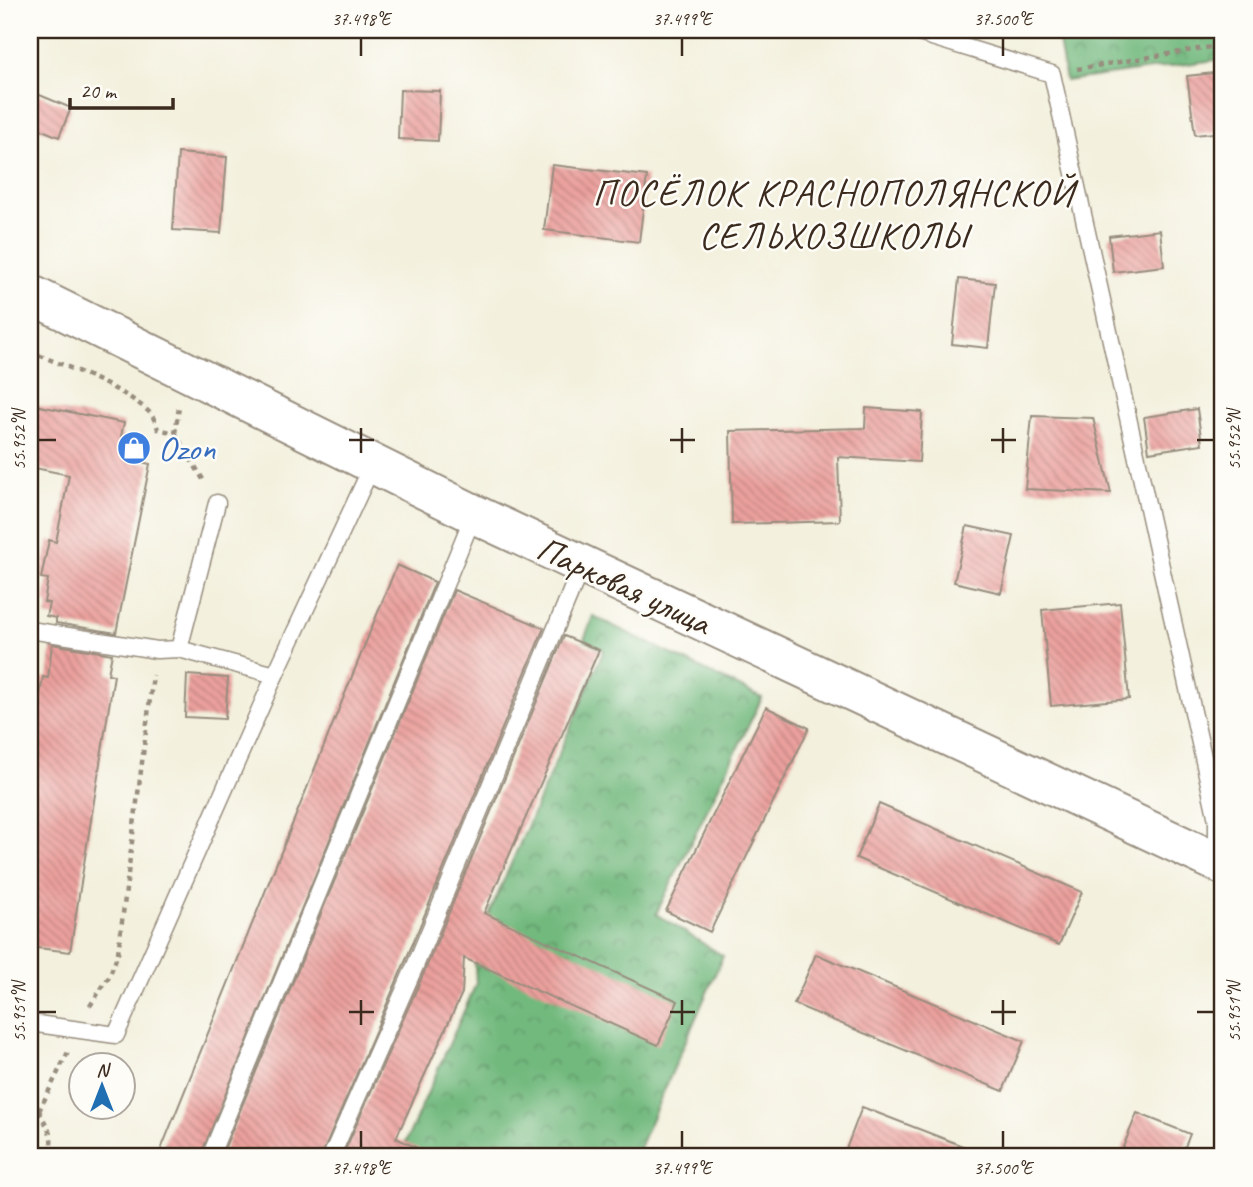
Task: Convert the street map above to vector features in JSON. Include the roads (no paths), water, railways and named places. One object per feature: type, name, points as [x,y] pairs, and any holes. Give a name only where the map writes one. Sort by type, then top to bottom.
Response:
[{"type":"street","name":"Парковая улица","points":[[30,294],[474,514],[1220,864]]},
{"type":"lane","points":[[909,30],[1052,74],[1217,820],[1220,864]]},
{"type":"lane","points":[[30,1023],[116,1035],[275,675],[373,464]]},
{"type":"lane","points":[[179,649],[217,503]]},
{"type":"lane","points":[[210,1157],[474,514]]},
{"type":"lane","points":[[331,1157],[415,966],[582,565]]},
{"type":"lane","points":[[30,629],[157,650],[179,649],[275,675]]},
{"type":"place","name":"Ozon","points":[[134,448]]},
{"type":"district","name":"ПОСЁЛОК КРАСНОПОЛЯНСКОЙ СЕЛЬХОЗШКОЛЫ","points":[[834,214]]}]
